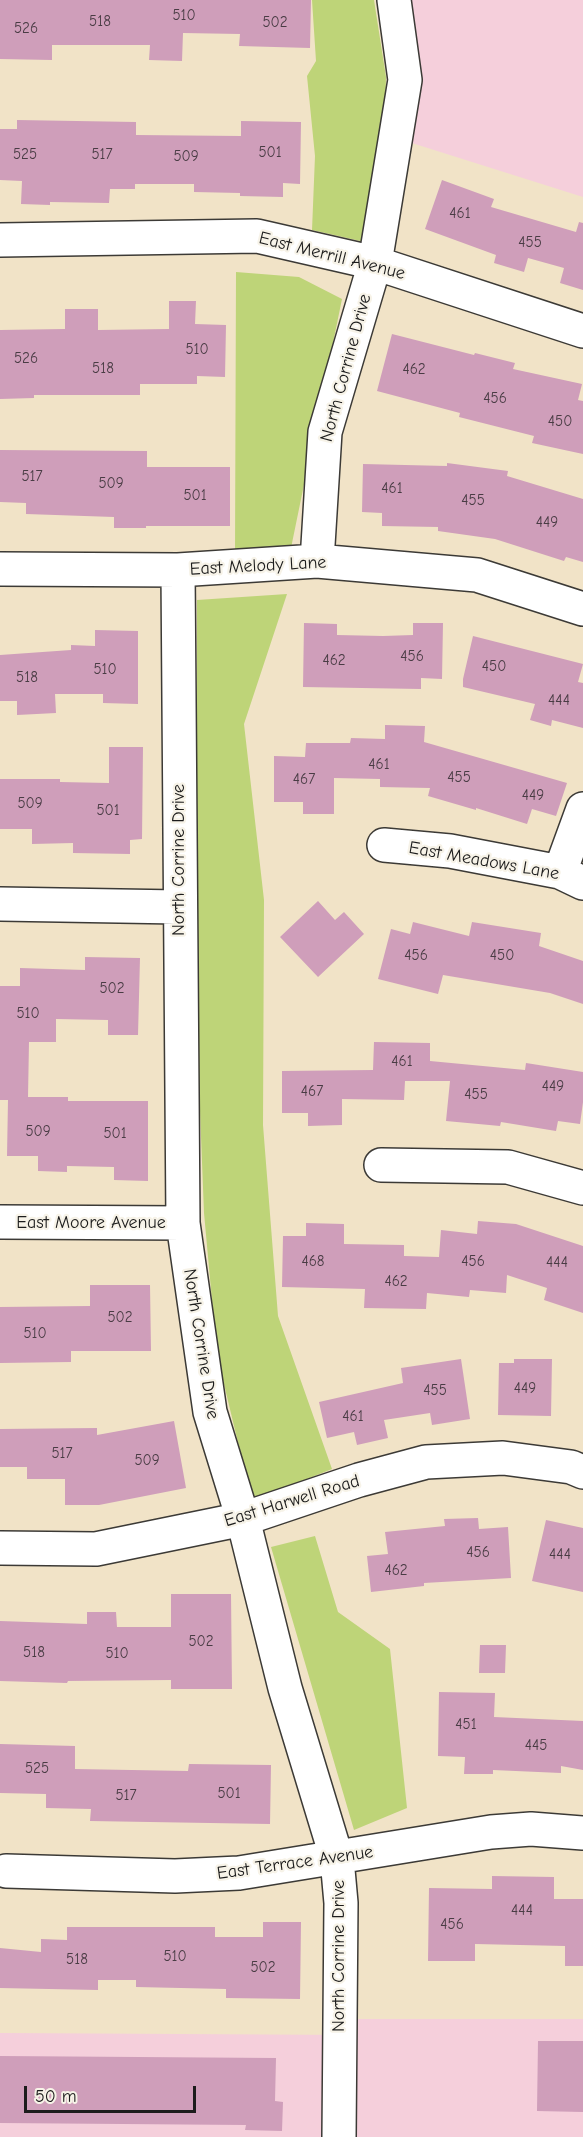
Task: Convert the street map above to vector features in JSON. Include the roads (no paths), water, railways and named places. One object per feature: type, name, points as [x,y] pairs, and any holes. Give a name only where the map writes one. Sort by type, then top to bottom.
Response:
[{"type":"street","name":"North Corrine Drive","points":[[317,561],[325,432],[375,263],[405,80],[394,0]]},
{"type":"street","name":"East Merrill Avenue","points":[[0,240],[257,236],[375,263],[583,331]]},
{"type":"street","name":"East Melody Lane","points":[[0,569],[178,570],[317,561],[477,575],[583,609]]},
{"type":"street","name":"North Corrine Drive","points":[[178,570],[183,1223],[210,1412],[243,1519],[285,1688],[337,1859],[341,1903],[339,2137]]},
{"type":"street","points":[[571,878],[583,809]]},
{"type":"street","name":"East Meadows Lane","points":[[384,845],[450,851],[571,878]]},
{"type":"street","points":[[0,904],[179,907]]},
{"type":"street","points":[[381,1165],[508,1167],[583,1188]]},
{"type":"street","name":"East Moore Avenue","points":[[0,1222],[183,1223]]},
{"type":"street","name":"East Harwell Road","points":[[0,1548],[96,1550],[243,1519],[359,1480],[426,1462],[503,1458],[571,1467],[583,1472]]},
{"type":"street","name":"East Terrace Avenue","points":[[6,1871],[175,1876],[239,1873],[337,1859],[491,1832],[531,1829],[583,1833]]}]
